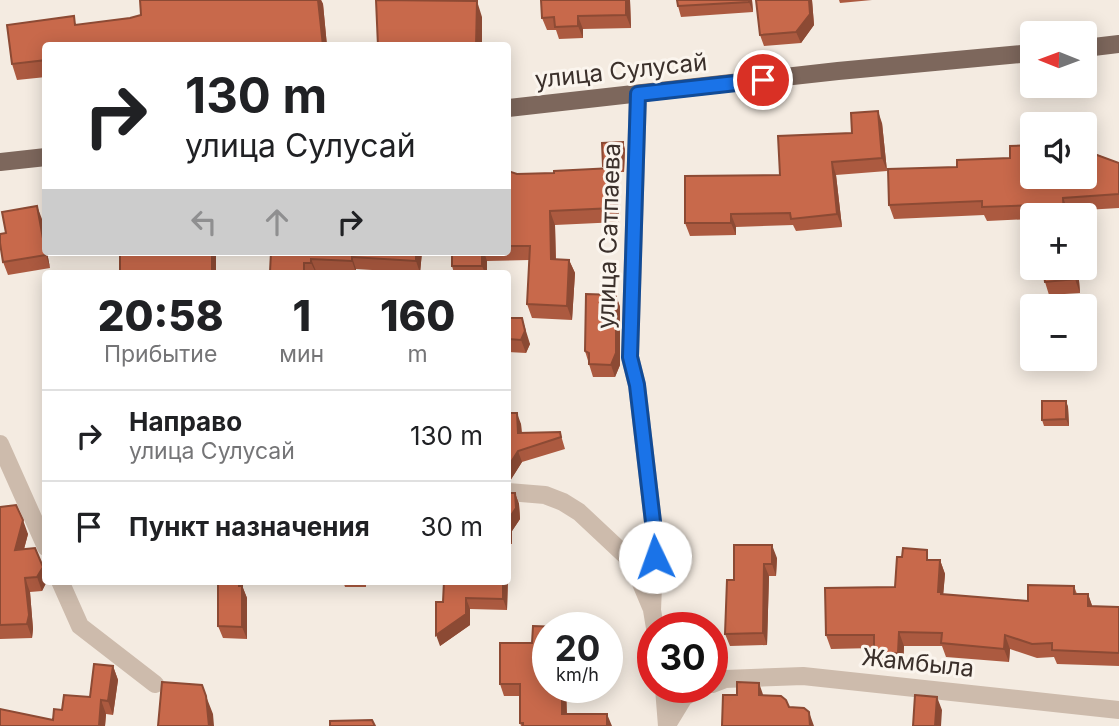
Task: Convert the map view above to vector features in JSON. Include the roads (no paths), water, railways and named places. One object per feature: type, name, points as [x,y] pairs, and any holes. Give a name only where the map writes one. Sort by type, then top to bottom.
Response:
[{"type":"main road","points":[[1097,47],[1119,44]]},
{"type":"main road","name":"улица Сулусай","points":[[511,108],[838,71],[1020,54]]},
{"type":"main road","points":[[0,162],[42,157]]},
{"type":"street","name":"улица Сатпаева","points":[[638,94],[630,357],[637,385],[655,539],[652,610]]},
{"type":"street","points":[[0,444],[42,538]]},
{"type":"street","points":[[511,492],[545,495],[579,512],[626,556],[635,569],[652,610]]},
{"type":"street","points":[[62,585],[79,626],[155,684]]},
{"type":"street","name":"Жамбыла","points":[[728,679],[803,676],[1119,710]]},
{"type":"street","points":[[665,703],[667,726]]},
{"type":"street","points":[[667,726],[680,703]]}]
